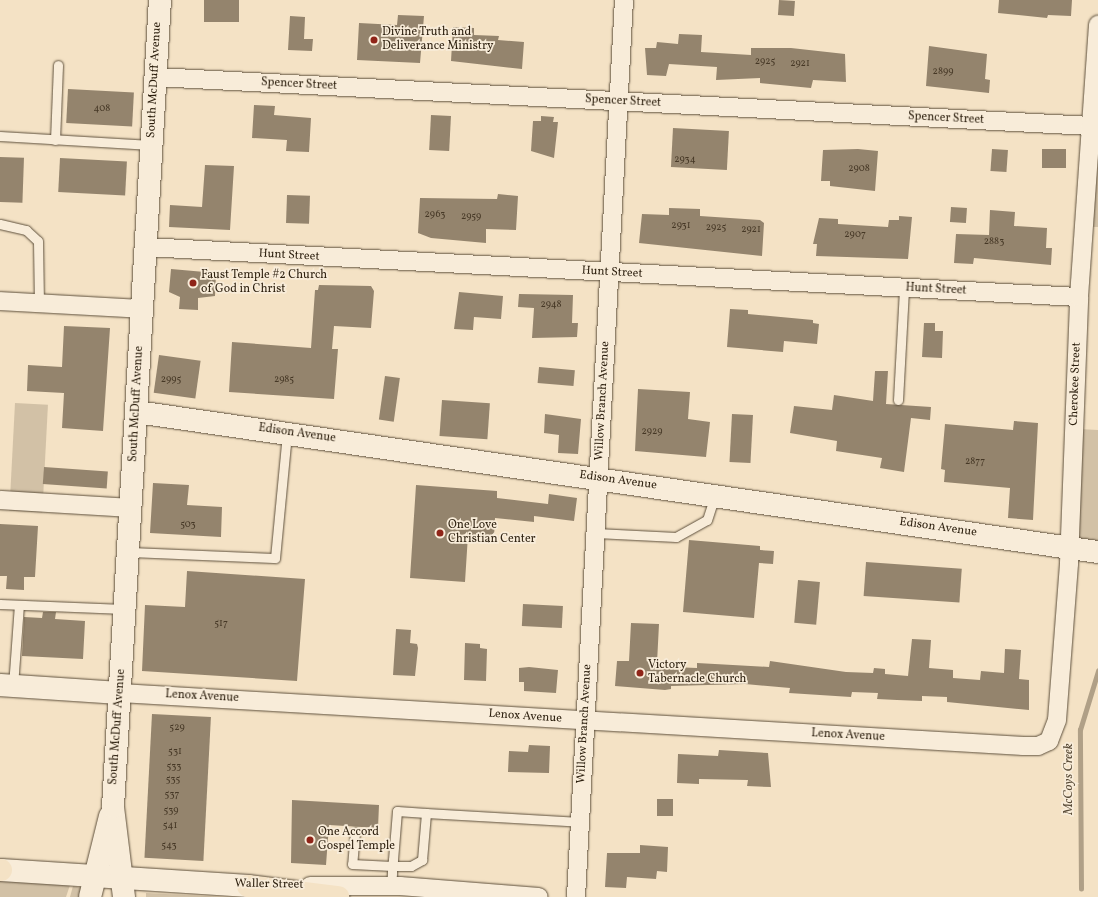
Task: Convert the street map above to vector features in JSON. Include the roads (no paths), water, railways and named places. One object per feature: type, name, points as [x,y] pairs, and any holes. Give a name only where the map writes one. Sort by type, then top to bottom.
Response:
[{"type":"highway","points":[[248,886],[338,897]]},
{"type":"main road","name":"South McDuff Avenue","points":[[123,887],[113,807],[132,508],[141,309],[160,0]]},
{"type":"main road","name":"Edison Avenue","points":[[137,412],[286,432],[1098,552]]},
{"type":"main road","name":"Lenox Avenue","points":[[7,685],[120,692]]},
{"type":"main road","name":"South McDuff Avenue","points":[[90,897],[94,876],[113,807]]},
{"type":"main road","name":"Waller Street","points":[[0,870],[94,876],[123,887],[248,886]]},
{"type":"street","name":"Willow Branch Avenue","points":[[576,897],[624,0]]},
{"type":"street","name":"Cherokee Street","points":[[1049,741],[1056,720],[1069,548],[1079,297],[1098,25]]},
{"type":"street","name":"Spencer Street","points":[[156,77],[1090,126]]},
{"type":"street","name":"Hunt Street","points":[[146,247],[1079,297]]},
{"type":"street","points":[[0,301],[141,309]]},
{"type":"street","points":[[0,500],[52,508],[89,510],[132,508]]},
{"type":"street","name":"Lenox Avenue","points":[[120,692],[1023,746],[1038,746],[1049,741]]},
{"type":"street","name":"Waller Street","points":[[248,886],[391,886],[539,897]]},
{"type":"lane","points":[[55,140],[58,64]]},
{"type":"lane","points":[[0,136],[151,146]]},
{"type":"lane","points":[[0,224],[26,230],[38,241],[39,304]]},
{"type":"lane","points":[[898,400],[904,288]]},
{"type":"lane","points":[[129,552],[275,558],[286,432]]},
{"type":"lane","points":[[596,533],[676,537],[707,520],[715,496]]},
{"type":"lane","points":[[0,604],[125,609]]},
{"type":"lane","points":[[7,685],[19,605]]},
{"type":"lane","points":[[391,886],[398,811],[580,822]]},
{"type":"lane","points":[[355,832],[352,864],[411,866],[422,860],[426,813]]},
{"type":"waterway","name":"McCoys Creek","points":[[1081,889],[1080,730],[1098,671]]},
{"type":"place","name":"Divine Truth and Deliverance Ministry","points":[[374,40]]},
{"type":"place","name":"Faust Temple #2 Church of God in Christ","points":[[193,283]]},
{"type":"place","name":"One Love Christian Center","points":[[440,533]]},
{"type":"place","name":"Victory Tabernacle Church","points":[[640,673]]},
{"type":"place","name":"One Accord Gospel Temple","points":[[310,840]]}]
